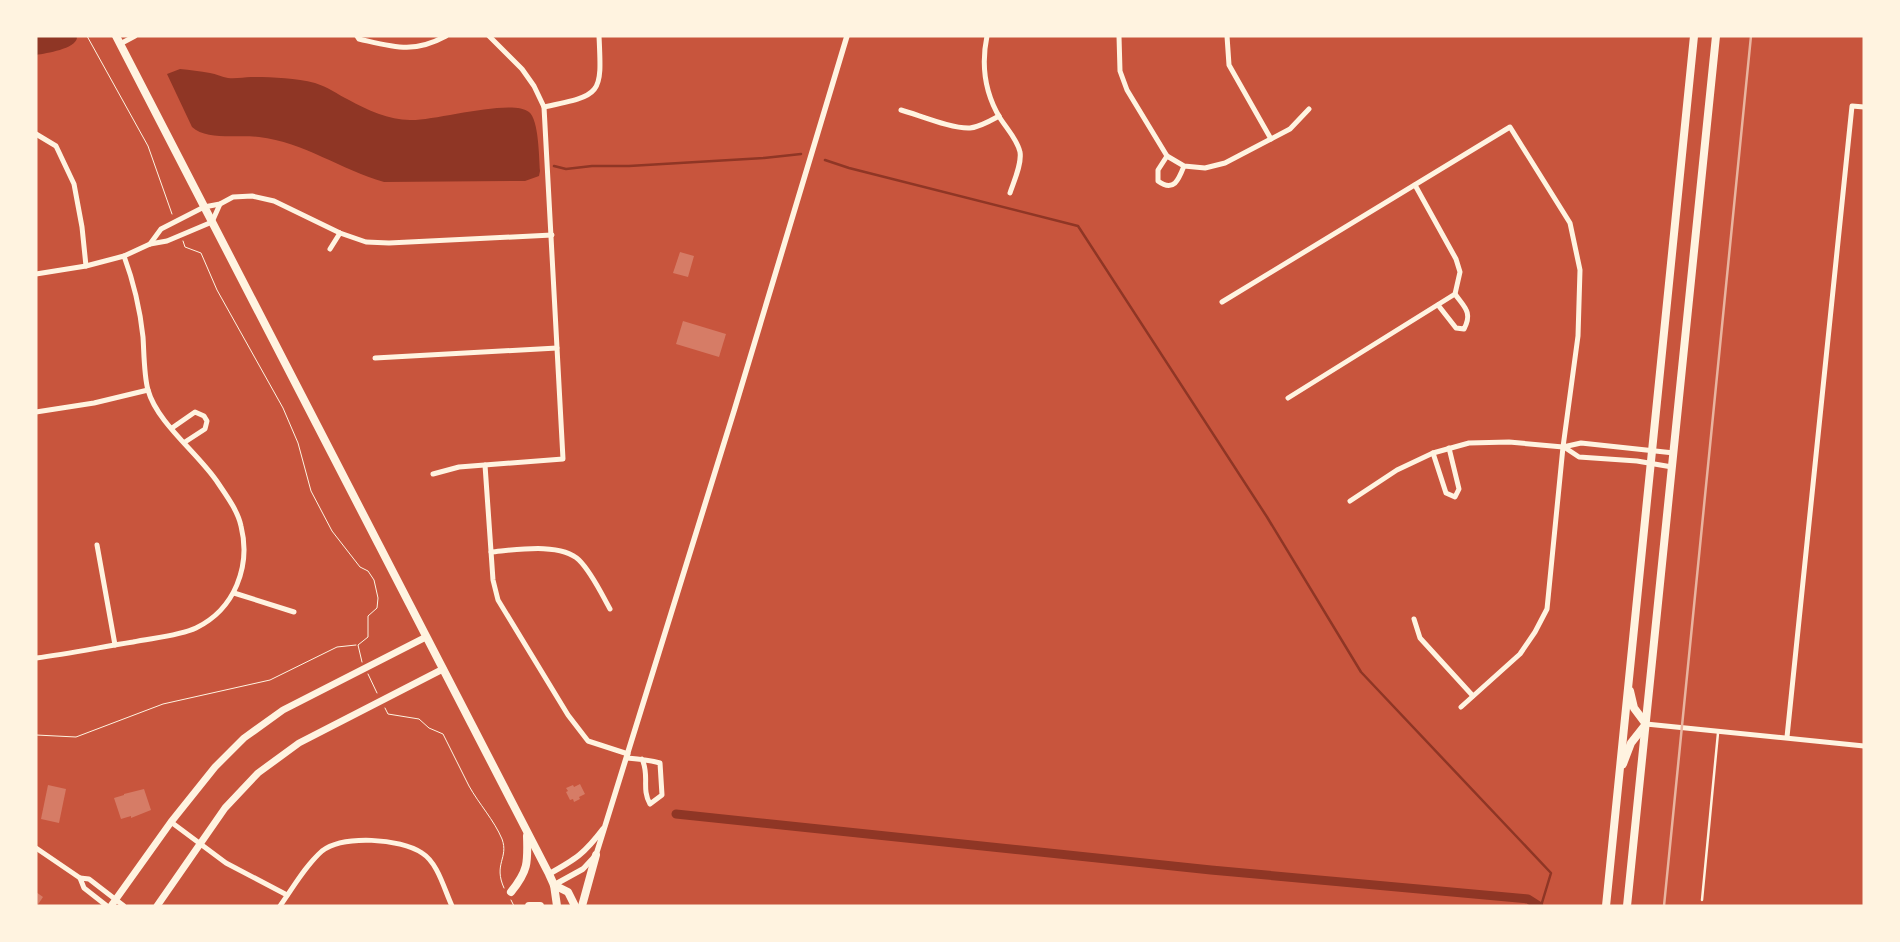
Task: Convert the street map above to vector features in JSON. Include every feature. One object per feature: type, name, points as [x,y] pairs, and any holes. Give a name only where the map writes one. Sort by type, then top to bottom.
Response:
[{"type":"main road","points":[[1606,906],[1694,36]]},
{"type":"main road","points":[[1628,906],[1716,36]]},
{"type":"main road","points":[[118,40],[554,885],[557,906]]},
{"type":"main road","points":[[112,906],[170,822],[214,767],[244,738],[283,710],[426,637]]},
{"type":"main road","points":[[156,906],[225,808],[258,773],[299,743],[443,670]]},
{"type":"main road","points":[[1630,674],[1634,708],[1646,724]]},
{"type":"main road","points":[[1619,776],[1631,743],[1646,724]]},
{"type":"main road","points":[[510,895],[526,871],[528,862],[527,834]]},
{"type":"main road","points":[[582,906],[596,854]]},
{"type":"main road","points":[[554,885],[568,892],[575,906]]},
{"type":"main road","points":[[529,906],[540,906]]},
{"type":"street","points":[[118,40],[135,36]]},
{"type":"street","points":[[357,36],[359,39],[407,48],[430,44],[446,36]]},
{"type":"street","points":[[433,474],[459,467],[564,459],[544,107],[534,86],[526,75],[489,36]]},
{"type":"street","points":[[544,107],[576,100],[591,93],[599,85],[601,69],[599,36]]},
{"type":"street","points":[[554,885],[583,870],[596,854],[847,36]]},
{"type":"street","points":[[986,36],[983,70],[988,91],[999,116],[1017,143],[1020,153],[1010,193]]},
{"type":"street","points":[[1119,36],[1120,71],[1127,90],[1167,156],[1184,166],[1205,168],[1224,163],[1290,129],[1309,109]]},
{"type":"street","points":[[1227,36],[1229,65],[1271,139]]},
{"type":"street","points":[[1787,737],[1852,106],[1864,107]]},
{"type":"street","points":[[901,110],[959,127],[970,128],[999,116]]},
{"type":"street","points":[[1222,302],[1510,127],[1570,223],[1580,270],[1578,336],[1547,609],[1536,632],[1520,654],[1461,707]]},
{"type":"street","points":[[36,134],[56,146],[74,184],[82,227],[86,266]]},
{"type":"street","points":[[1167,156],[1158,170],[1158,181],[1163,184],[1170,186],[1177,182],[1184,166]]},
{"type":"street","points":[[1288,398],[1454,294],[1460,272],[1456,259],[1415,185]]},
{"type":"street","points":[[150,244],[161,229],[204,207],[220,204],[233,197],[252,196],[274,201],[340,233],[366,242],[389,243],[552,235]]},
{"type":"street","points":[[36,274],[86,266],[124,256],[150,244],[167,242],[212,222],[220,204]]},
{"type":"street","points":[[330,249],[340,233]]},
{"type":"street","points":[[36,658],[164,636],[196,628],[216,613],[234,593],[241,572],[245,550],[241,524],[217,481],[160,414],[148,390],[142,329],[135,287],[124,256]]},
{"type":"street","points":[[1438,305],[1456,328],[1464,329],[1468,322],[1468,312],[1454,294]]},
{"type":"street","points":[[375,358],[558,348]]},
{"type":"street","points":[[36,412],[94,403],[148,390]]},
{"type":"street","points":[[172,428],[195,412],[204,416],[207,421],[205,429],[185,442]]},
{"type":"street","points":[[1350,501],[1397,470],[1433,453],[1469,443],[1508,442],[1564,447],[1581,443],[1674,453]]},
{"type":"street","points":[[1564,447],[1579,456],[1651,463],[1672,467]]},
{"type":"street","points":[[1433,453],[1446,493],[1454,497],[1459,489],[1449,448]]},
{"type":"street","points":[[485,466],[493,580],[498,600],[568,715],[588,741],[627,756],[642,759],[660,763],[662,795],[650,804],[645,794],[646,774],[642,759]]},
{"type":"street","points":[[98,545],[115,645]]},
{"type":"street","points":[[491,552],[540,549],[559,550],[578,558],[600,590],[610,609]]},
{"type":"street","points":[[234,593],[294,612]]},
{"type":"street","points":[[1414,619],[1420,638],[1473,696]]},
{"type":"street","points":[[1646,724],[1864,746]]},
{"type":"street","points":[[170,822],[226,863],[287,896]]},
{"type":"street","points":[[548,874],[576,859],[588,848],[606,825]]},
{"type":"street","points":[[280,906],[311,862],[324,850],[339,842],[359,840],[407,845],[423,853],[436,869],[452,906]]},
{"type":"street","points":[[36,848],[80,878],[89,880],[124,906]]},
{"type":"street","points":[[80,878],[84,888],[107,906]]},
{"type":"lane","points":[[1702,900],[1719,731]]},
{"type":"path","points":[[87,36],[148,146],[175,222]]},
{"type":"path","points":[[36,735],[76,737],[163,704],[270,680],[337,647],[358,645],[368,637],[368,616],[377,608],[378,598],[374,580],[368,571],[360,567],[332,531],[311,491],[298,444],[283,408],[217,290],[201,252],[185,247],[180,236]]},
{"type":"path","points":[[358,645],[360,658],[388,714],[419,718],[429,728],[443,734],[470,787],[502,839],[504,852],[499,868],[499,877],[510,895],[514,906]]},
{"type":"shaded area","points":[[36,36],[76,36],[77,38],[75,42],[66,48],[36,55]]},
{"type":"shaded area","points":[[180,69],[212,73],[228,78],[275,78],[315,83],[371,111],[402,120],[507,107],[520,108],[529,112],[535,123],[539,149],[539,176],[525,181],[384,182],[353,171],[291,144],[251,136],[215,136],[206,134],[192,127],[167,74]]},
{"type":"building","points":[[680,252],[694,256],[688,277],[673,273]]},
{"type":"building","points":[[683,321],[726,334],[719,357],[676,344]]},
{"type":"building","points":[[580,784],[585,794],[574,802],[573,799],[570,800],[566,788]]},
{"type":"building","points":[[48,785],[66,789],[59,823],[41,819]]},
{"type":"building","points":[[144,789],[151,810],[131,818],[131,816],[121,819],[114,798]]},
{"type":"building","points":[[36,892],[43,897],[37,906],[36,906]]},
{"type":"waterway","points":[[554,166],[566,169],[592,166],[629,166],[801,154]]},
{"type":"waterway","points":[[825,160],[849,168],[1078,226],[1267,517],[1361,672],[1551,873],[1541,906]]},
{"type":"waterway","points":[[676,814],[1211,870],[1528,899],[1539,906]]},
{"type":"railway","points":[[1664,906],[1751,36]]}]
